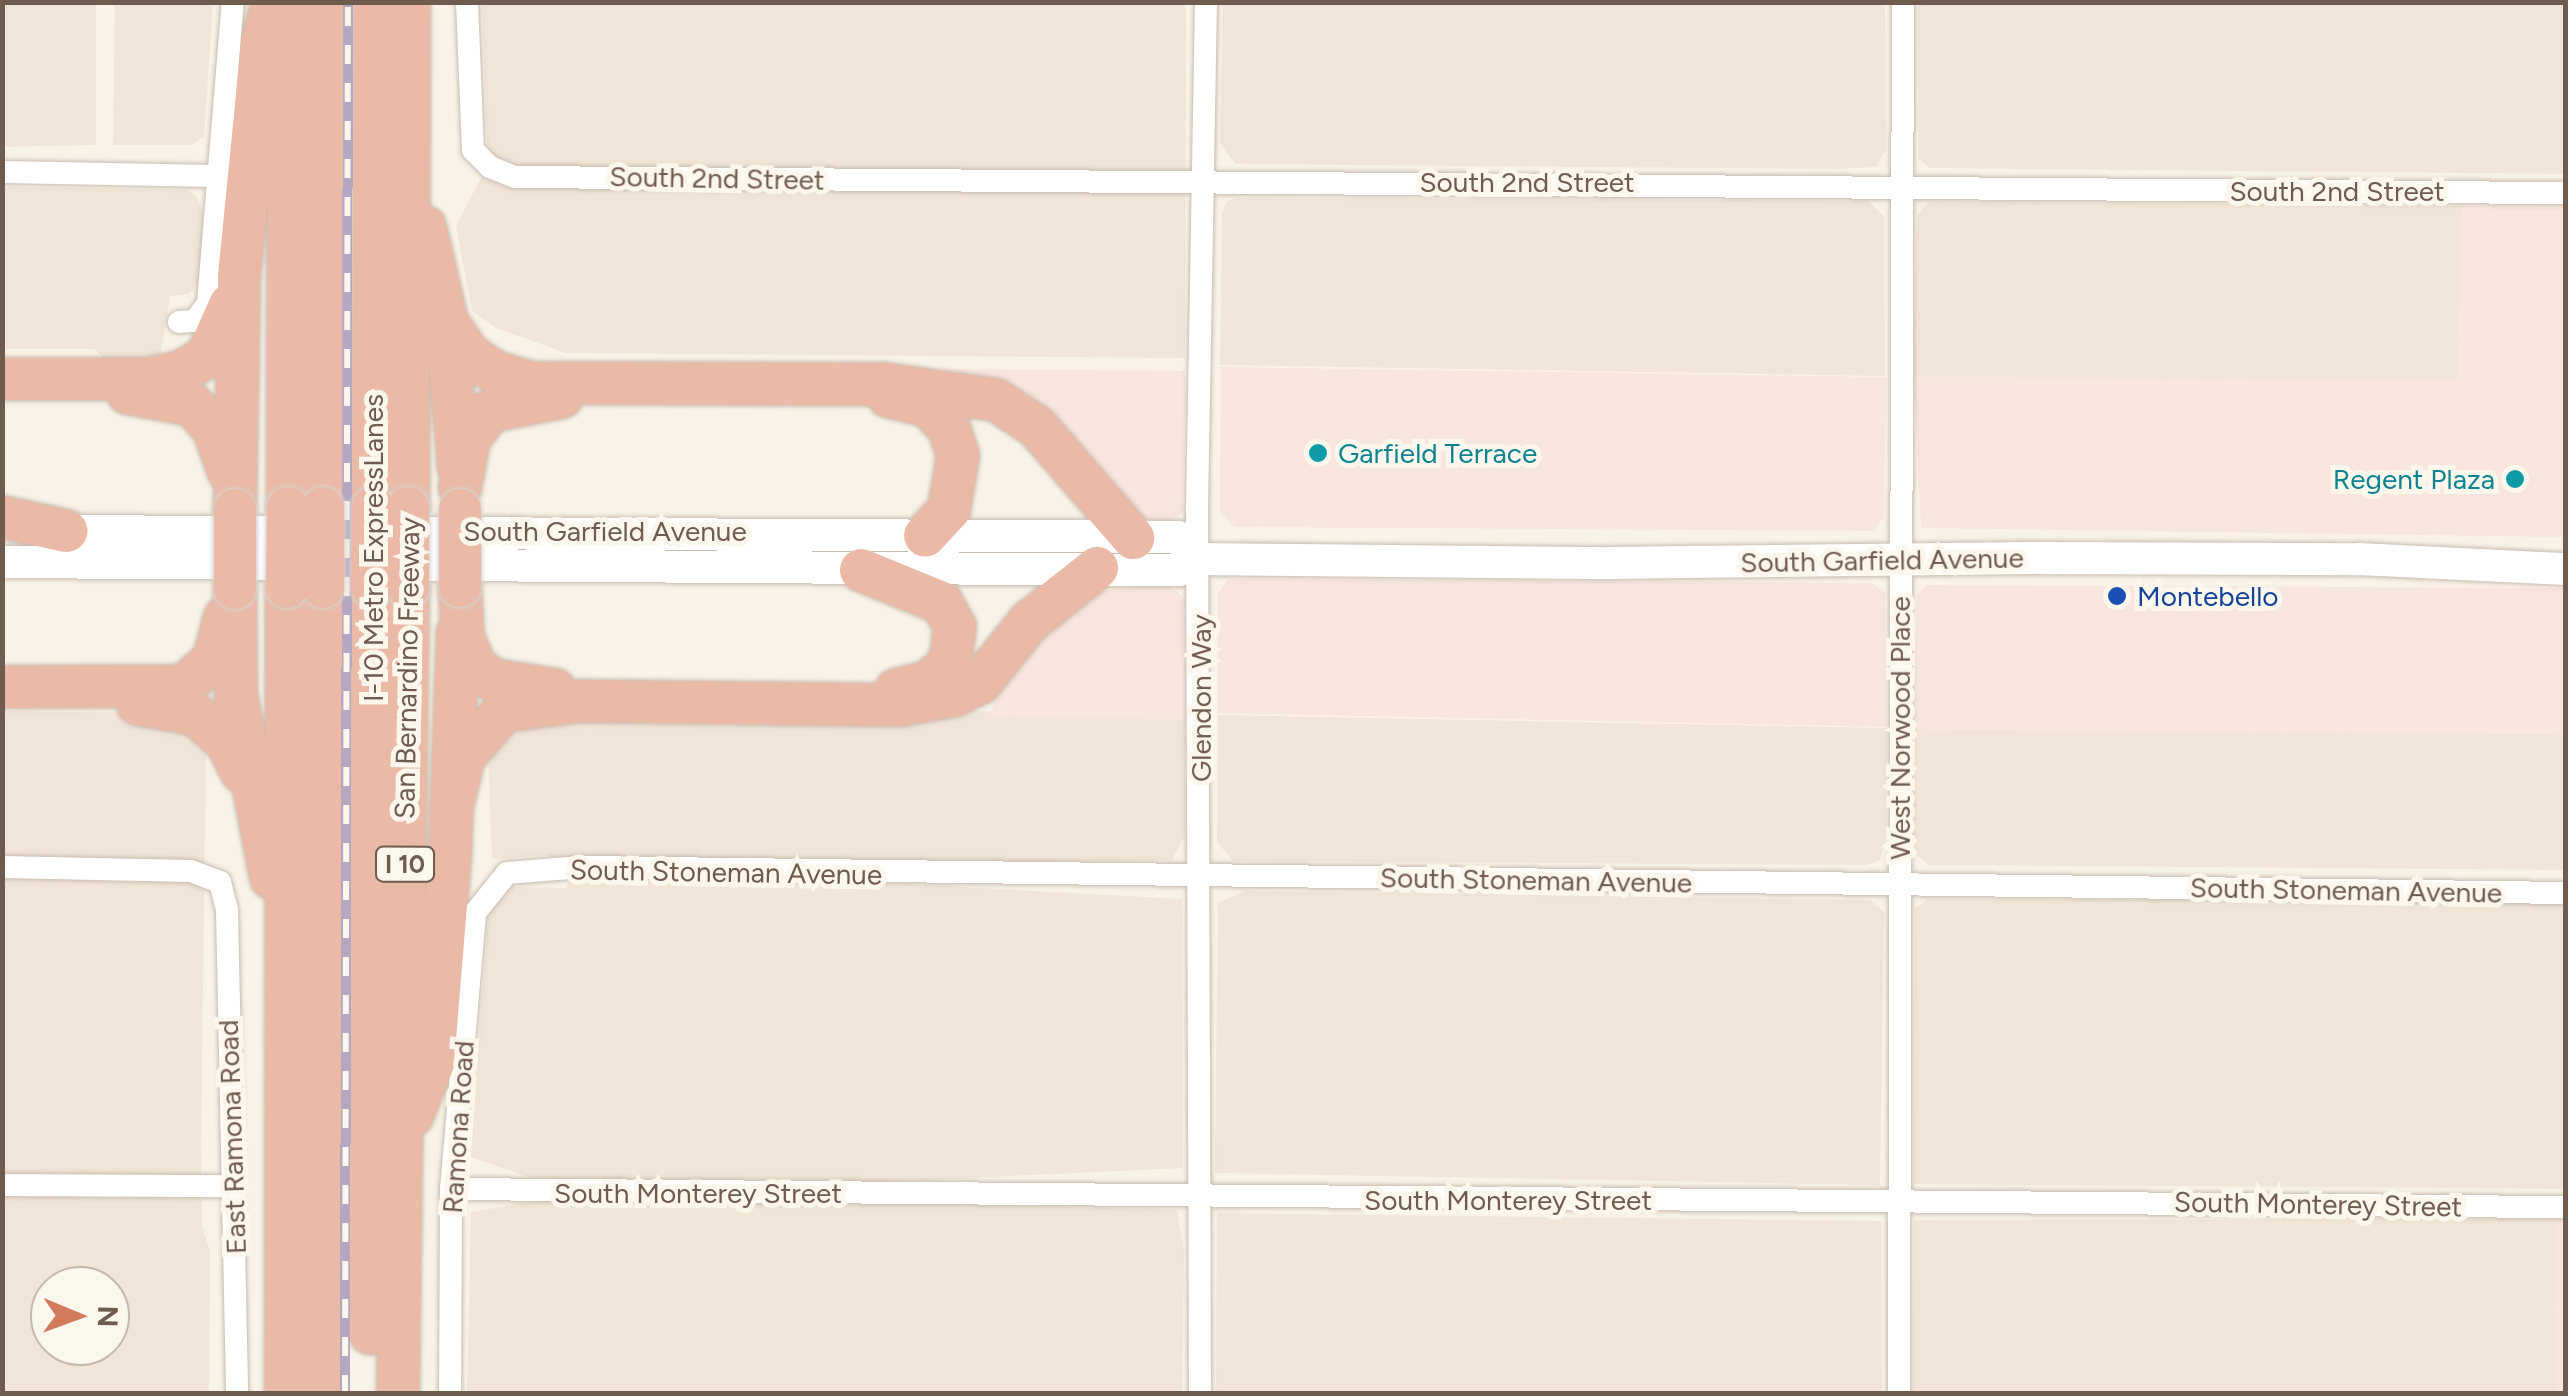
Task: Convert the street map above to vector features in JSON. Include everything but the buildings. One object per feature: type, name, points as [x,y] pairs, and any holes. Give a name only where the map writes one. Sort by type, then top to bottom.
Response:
[{"type":"highway","points":[[272,2],[262,44],[239,276],[236,694],[250,788],[287,936]]},
{"type":"highway","points":[[286,1394],[287,936],[306,508],[289,2]]},
{"type":"highway","name":"I-10 Metro ExpressLanes","points":[[306,508],[326,2]]},
{"type":"highway","name":"I-10 Metro ExpressLanes","points":[[370,1394],[391,508],[375,2]]},
{"type":"highway","name":"San Bernardino Freeway","points":[[391,508],[409,158],[409,2]]},
{"type":"highway","points":[[402,1141],[433,1063],[451,811],[460,586],[460,499],[448,322],[409,158]]},
{"type":"highway","points":[[2,379],[146,379],[181,372],[215,344],[239,276]]},
{"type":"highway","points":[[448,322],[469,355],[494,372],[532,382],[884,384],[996,400],[1037,426],[1134,538]]},
{"type":"highway","points":[[2,392],[159,394],[193,404],[214,430],[235,500]]},
{"type":"highway","points":[[460,499],[470,439],[490,410],[514,402],[558,396],[893,396],[928,406],[949,428],[958,456],[949,510],[925,536]]},
{"type":"highway","points":[[2,517],[67,531]]},
{"type":"highway","points":[[451,811],[464,756],[504,711],[579,701],[900,705],[955,696],[980,683],[1030,622],[1097,568]]},
{"type":"highway","points":[[460,586],[464,639],[476,666],[493,680],[526,690],[893,690],[929,682],[956,646],[942,603],[861,570]]},
{"type":"highway","name":"I-10 Metro ExpressLanes","points":[[305,587],[322,1394]]},
{"type":"highway","name":"San Bernardino Freeway","points":[[390,587],[402,1141],[398,1394]]},
{"type":"highway","points":[[2,688],[184,686],[214,659],[235,588]]},
{"type":"highway","points":[[2,702],[164,704],[195,714],[226,741],[250,788]]},
{"type":"main road","name":"South Garfield Avenue","points":[[2,530],[1178,538],[1197,559]]},
{"type":"main road","name":"South Garfield Avenue","points":[[2,562],[1179,570],[1197,559],[2359,559],[2566,569]]},
{"type":"street","points":[[180,322],[195,321],[208,303],[233,2]]},
{"type":"street","name":"South 2nd Street","points":[[466,2],[473,150],[490,167],[515,176],[2566,193]]},
{"type":"street","name":"Glendon Way","points":[[1200,1394],[1197,559],[1206,2]]},
{"type":"street","name":"West Norwood Place","points":[[1899,1394],[1903,2]]},
{"type":"street","points":[[2,172],[216,176]]},
{"type":"street","name":"South Stoneman Avenue","points":[[506,873],[582,867],[2566,893]]},
{"type":"street","name":"East Ramona Road","points":[[2,868],[191,870],[208,872],[220,882],[227,910],[237,1394]]},
{"type":"street","name":"Ramona Road","points":[[450,1394],[451,1189],[474,913],[506,873]]},
{"type":"street","points":[[2,1186],[231,1186]]},
{"type":"street","name":"South Monterey Street","points":[[451,1189],[1200,1195],[1387,1201],[1900,1198],[2566,1207]]},
{"type":"shaded area","points":[[2,3],[96,3],[96,145],[3,147]]},
{"type":"shaded area","points":[[115,3],[213,3],[204,136],[192,145],[113,145]]},
{"type":"shaded area","points":[[482,3],[1186,3],[1185,358],[566,353],[496,328],[472,311],[456,226],[488,164]]},
{"type":"shaded area","points":[[1223,3],[1885,3],[1886,149],[1876,167],[1840,169],[1235,164],[1220,143]]},
{"type":"shaded area","points":[[1918,3],[2565,3],[2565,174],[1930,168],[1919,159]]},
{"type":"shaded area","points":[[3,187],[188,190],[196,196],[205,215],[201,280],[189,294],[170,296],[160,360],[109,363],[94,349],[3,349]]},
{"type":"shaded area","points":[[1227,201],[1868,201],[1884,216],[1885,376],[1220,365],[1222,213]]},
{"type":"shaded area","points":[[1929,202],[2462,206],[2458,382],[1914,377],[1917,216]]},
{"type":"shaded area","points":[[2462,206],[2565,207],[2565,537],[1921,528],[1914,377],[2458,381]]},
{"type":"shaded area","points":[[1221,367],[1886,377],[1884,518],[1872,531],[1235,527],[1220,512]]},
{"type":"shaded area","points":[[941,369],[1185,371],[1183,512],[1165,524],[1137,516],[1003,386]]},
{"type":"shaded area","points":[[1229,579],[1872,583],[1885,593],[1886,727],[1218,713],[1218,593]]},
{"type":"shaded area","points":[[1166,582],[1185,599],[1185,719],[988,717],[1024,643],[1092,593]]},
{"type":"shaded area","points":[[1926,585],[2565,588],[2565,734],[1914,729],[1917,595]]},
{"type":"shaded area","points":[[893,708],[1185,719],[1185,835],[1172,860],[612,868],[1182,899],[1183,1168],[603,1195],[1177,1210],[1184,1251],[1182,1393],[467,1394],[471,1212],[576,1194],[471,1157],[489,904],[511,887],[565,888],[581,867],[545,855],[492,859],[487,727],[499,717]]},
{"type":"shaded area","points":[[3,711],[143,713],[206,744],[201,1151],[202,1225],[210,1252],[209,1393],[3,1394]]},
{"type":"shaded area","points":[[1218,715],[1887,728],[1886,843],[1880,860],[1866,865],[1233,861],[1217,842]]},
{"type":"shaded area","points":[[1914,729],[2565,734],[2565,870],[1929,865],[1914,853]]},
{"type":"shaded area","points":[[1245,891],[1870,900],[1884,912],[1880,1185],[1215,1173],[1218,903]]},
{"type":"shaded area","points":[[1928,899],[2565,902],[2565,1189],[1914,1184],[1915,909]]},
{"type":"shaded area","points":[[1217,1213],[1881,1221],[1882,1393],[1216,1393]]},
{"type":"shaded area","points":[[2556,1219],[2557,1393],[1913,1394],[1914,1220]]},
{"type":"shaded area","points":[[2556,1219],[2565,1219],[2565,1393],[2557,1393]]},
{"type":"railway","points":[[345,1394],[348,2]]},
{"type":"place","name":"Garfield Terrace","points":[[1318,453]]},
{"type":"place","name":"Regent Plaza","points":[[2515,479]]},
{"type":"place","name":"Montebello","points":[[2117,596]]}]
